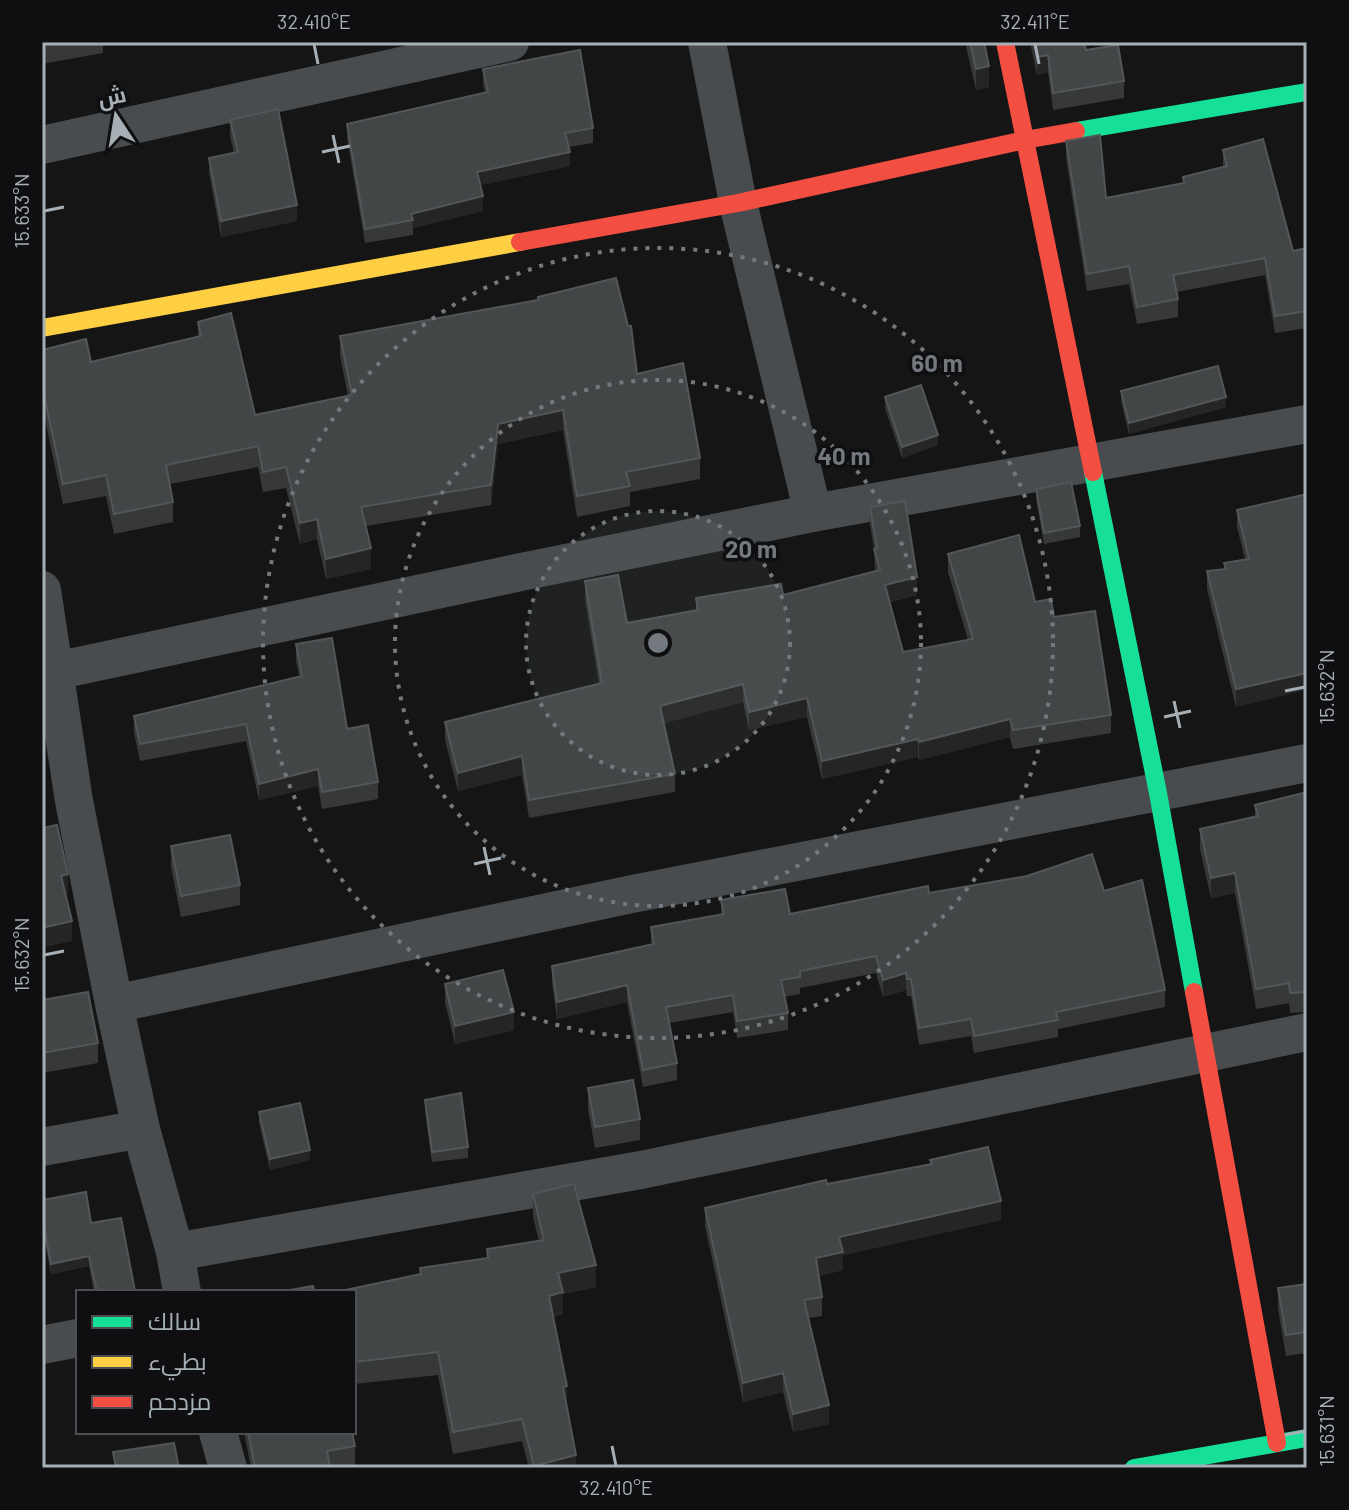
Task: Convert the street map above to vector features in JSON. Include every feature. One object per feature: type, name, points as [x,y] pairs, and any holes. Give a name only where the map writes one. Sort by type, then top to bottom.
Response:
[{"type":"street","points":[[42,145],[510,42]]},
{"type":"street","points":[[707,42],[738,203],[813,513]]},
{"type":"street","points":[[1005,42],[1158,793],[1277,1443]]},
{"type":"street","points":[[42,328],[738,203],[1025,140],[1307,92]]},
{"type":"street","points":[[55,671],[813,513],[1307,424]]},
{"type":"street","points":[[42,590],[55,671],[58,804],[114,1004],[141,1129],[175,1252],[182,1290]]},
{"type":"street","points":[[114,1004],[632,894],[1307,763]]},
{"type":"street","points":[[175,1252],[641,1170],[1307,1032]]},
{"type":"street","points":[[42,1147],[141,1129]]},
{"type":"street","points":[[42,1345],[76,1338]]},
{"type":"street","points":[[219,1434],[228,1468]]},
{"type":"street","points":[[1134,1468],[1307,1438]]},
{"type":"building","points":[[970,42],[984,42],[989,66],[976,69]]},
{"type":"building","points":[[1034,42],[1084,42],[1086,50],[1118,45],[1124,81],[1053,93],[1048,55],[1037,57]]},
{"type":"building","points":[[580,50],[593,128],[565,133],[570,152],[477,172],[483,196],[411,214],[413,220],[365,229],[347,124],[488,92],[483,69]]},
{"type":"building","points":[[278,109],[297,205],[221,221],[209,158],[238,152],[230,120]]},
{"type":"building","points":[[1100,135],[1106,198],[1184,183],[1183,177],[1227,166],[1223,150],[1263,139],[1293,251],[1307,248],[1307,311],[1275,316],[1265,258],[1173,275],[1178,299],[1137,307],[1129,266],[1087,274],[1066,141]]},
{"type":"building","points":[[616,278],[628,326],[631,326],[637,374],[683,363],[700,458],[626,472],[630,486],[577,496],[563,410],[498,424],[491,485],[361,507],[371,548],[326,559],[317,519],[300,523],[286,467],[263,472],[258,446],[166,465],[173,502],[114,514],[106,475],[63,484],[42,386],[42,350],[86,339],[91,362],[201,336],[198,322],[231,313],[255,415],[352,395],[340,336],[538,300],[538,297]]},
{"type":"building","points":[[1218,366],[1226,397],[1129,423],[1121,391]]},
{"type":"building","points":[[921,385],[938,435],[902,447],[885,397]]},
{"type":"building","points":[[1071,482],[1080,526],[1044,533],[1036,489]]},
{"type":"building","points":[[1307,494],[1307,673],[1236,689],[1207,571],[1226,569],[1224,563],[1249,559],[1237,510]]},
{"type":"building","points":[[905,501],[917,577],[885,585],[903,652],[973,639],[948,554],[1019,535],[1035,602],[1051,599],[1054,617],[1095,611],[1111,715],[1013,730],[1010,719],[919,742],[918,739],[822,761],[807,698],[749,712],[743,684],[660,706],[675,774],[529,800],[522,756],[458,773],[445,722],[602,683],[585,581],[618,575],[627,623],[698,610],[696,598],[781,584],[783,595],[880,570],[874,549],[877,548],[870,507]]},
{"type":"building","points":[[332,638],[347,729],[368,725],[378,782],[322,792],[318,769],[259,784],[246,724],[140,744],[134,716],[302,676],[296,644]]},
{"type":"building","points":[[1307,792],[1307,992],[1290,993],[1289,983],[1256,989],[1235,873],[1211,878],[1200,829],[1258,816],[1255,805]]},
{"type":"building","points":[[57,825],[68,874],[61,876],[72,921],[42,928],[42,828]]},
{"type":"building","points":[[230,835],[240,885],[181,896],[171,846]]},
{"type":"building","points":[[1092,854],[1104,891],[1142,880],[1165,990],[1056,1012],[1058,1020],[974,1036],[971,1019],[919,1028],[911,979],[907,979],[906,973],[883,980],[876,956],[800,971],[800,977],[781,980],[788,1013],[737,1021],[733,995],[666,1007],[677,1063],[643,1070],[627,985],[557,1002],[552,966],[654,944],[651,927],[724,914],[721,900],[785,889],[790,914],[928,886],[929,893],[1027,876]]},
{"type":"building","points":[[503,970],[514,1012],[455,1026],[445,984]]},
{"type":"building","points":[[88,992],[98,1043],[42,1053],[42,1000]]},
{"type":"building","points":[[633,1080],[640,1119],[595,1127],[588,1088]]},
{"type":"building","points":[[461,1093],[468,1147],[432,1152],[425,1100]]},
{"type":"building","points":[[300,1103],[310,1150],[270,1159],[259,1112]]},
{"type":"building","points":[[988,1147],[1001,1201],[839,1237],[843,1252],[816,1258],[822,1297],[804,1300],[829,1405],[793,1414],[783,1373],[743,1383],[705,1208],[826,1180],[827,1184],[932,1164],[930,1160]]},
{"type":"building","points":[[574,1184],[596,1265],[558,1273],[563,1292],[549,1296],[567,1386],[563,1387],[576,1455],[534,1466],[522,1419],[453,1432],[438,1352],[356,1362],[356,1290],[345,1290],[421,1274],[420,1268],[488,1258],[487,1249],[544,1240],[533,1194]]},
{"type":"building","points":[[86,1192],[91,1223],[121,1218],[135,1290],[97,1290],[89,1256],[51,1264],[42,1200]]},
{"type":"building","points":[[1307,1284],[1307,1332],[1286,1335],[1278,1288]]},
{"type":"building","points":[[313,1286],[314,1290],[290,1290]]},
{"type":"building","points":[[248,1434],[352,1434],[355,1446],[327,1451],[330,1468],[255,1468]]},
{"type":"building","points":[[174,1443],[179,1468],[116,1468],[113,1452]]},
{"type":"traffic: fast","points":[[1076,131],[1307,92]]},
{"type":"traffic: fast","points":[[1093,472],[1158,793],[1194,992]]},
{"type":"traffic: fast","points":[[1134,1468],[1307,1438]]},
{"type":"traffic: slow","points":[[42,328],[520,242]]},
{"type":"traffic: jam","points":[[1005,42],[1093,472]]},
{"type":"traffic: jam","points":[[520,242],[738,203],[1076,131]]},
{"type":"traffic: jam","points":[[1194,992],[1277,1443]]}]
